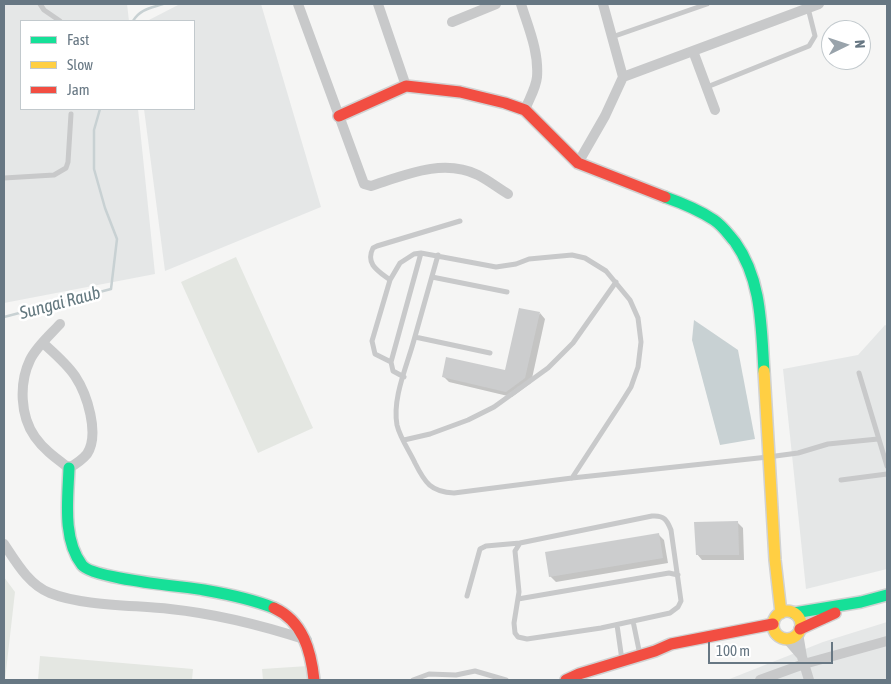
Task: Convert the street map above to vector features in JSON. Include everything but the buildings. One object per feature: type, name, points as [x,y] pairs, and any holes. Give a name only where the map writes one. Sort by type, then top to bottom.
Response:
[{"type":"street","points":[[298,4],[362,182],[367,186],[422,170],[448,168],[478,175],[508,194]]},
{"type":"street","points":[[378,4],[406,86]]},
{"type":"street","points":[[452,22],[496,4]]},
{"type":"street","points":[[521,4],[534,45],[537,68],[535,87],[525,110]]},
{"type":"street","points":[[578,162],[623,77],[603,4]]},
{"type":"street","points":[[623,77],[819,4]]},
{"type":"street","points":[[693,51],[715,110]]},
{"type":"street","points":[[339,116],[406,86],[460,92],[505,103],[525,110],[578,162],[691,207],[714,220],[732,237],[751,270],[757,290],[761,321],[768,457],[778,591],[771,615],[757,627]]},
{"type":"street","points":[[60,324],[43,342],[31,359],[24,378],[23,400],[26,421],[35,438],[69,468]]},
{"type":"street","points":[[43,342],[75,376],[83,392],[92,425],[92,442],[87,453],[79,462],[69,468]]},
{"type":"street","points":[[69,468],[68,510],[70,536],[74,550],[84,567],[92,572],[119,578],[194,588],[272,606],[285,613],[307,640],[314,680]]},
{"type":"street","points":[[4,544],[26,576],[49,593],[78,600],[214,614],[265,626],[307,640]]},
{"type":"street","points":[[778,591],[790,603],[790,612]]},
{"type":"street","points":[[778,591],[790,612],[800,620],[799,636],[803,661],[809,680]]},
{"type":"street","points":[[774,628],[777,615],[887,596]]},
{"type":"street","points":[[566,680],[671,644],[757,627],[774,628],[783,639],[799,636],[813,622],[861,602]]},
{"type":"street","points":[[655,651],[672,653],[774,628]]},
{"type":"street","points":[[787,639],[803,661]]},
{"type":"street","points":[[760,680],[803,661],[887,641]]},
{"type":"lane","points":[[40,4],[44,10],[59,20]]},
{"type":"lane","points":[[612,37],[707,4]]},
{"type":"lane","points":[[706,87],[809,46],[816,36],[808,8]]},
{"type":"lane","points":[[4,178],[54,175],[66,168],[68,162],[70,111]]},
{"type":"lane","points":[[390,280],[371,264],[370,258],[373,248],[460,221]]},
{"type":"lane","points":[[391,362],[374,354],[372,341],[390,280],[406,257],[422,253],[496,266],[516,264],[529,258],[572,255],[585,258],[606,271],[630,300],[638,318],[640,342],[638,368],[631,387],[572,478]]},
{"type":"lane","points":[[404,377],[393,371],[391,362],[422,253]]},
{"type":"lane","points":[[438,256],[404,377],[397,412],[398,427],[419,471],[436,491],[454,493],[768,457],[798,453],[828,444],[878,439]]},
{"type":"lane","points":[[432,277],[507,292]]},
{"type":"lane","points":[[404,440],[468,420],[494,407],[548,368],[573,343],[616,282]]},
{"type":"lane","points":[[415,337],[490,353]]},
{"type":"lane","points":[[859,373],[887,466]]},
{"type":"lane","points":[[841,480],[887,474]]},
{"type":"lane","points":[[467,596],[480,549],[486,546],[520,543],[659,516],[667,521],[671,530],[681,601],[678,607],[670,613],[634,622],[520,639],[515,633],[514,623],[518,599],[515,551],[520,543]]},
{"type":"lane","points":[[518,599],[669,573],[678,574]]},
{"type":"lane","points":[[634,622],[640,655]]},
{"type":"lane","points":[[617,625],[622,660]]},
{"type":"lane","points":[[413,680],[429,674],[456,675],[475,671],[506,680]]},
{"type":"shaded area","points":[[4,4],[127,4],[129,20],[20,20],[20,110],[138,110],[155,274],[4,303]]},
{"type":"shaded area","points":[[180,4],[261,4],[321,207],[165,271],[144,110],[195,110],[195,20],[149,20]]},
{"type":"shaded area","points":[[236,257],[313,428],[258,453],[181,282]]},
{"type":"shaded area","points":[[694,320],[738,350],[755,439],[720,445],[692,340]]},
{"type":"shaded area","points":[[885,325],[887,326],[887,569],[806,589],[783,369],[858,355]]},
{"type":"shaded area","points":[[4,577],[15,592],[5,680],[4,680]]},
{"type":"shaded area","points":[[887,622],[887,680],[727,680],[823,642]]},
{"type":"shaded area","points":[[40,656],[193,669],[192,680],[38,680]]},
{"type":"shaded area","points":[[308,666],[310,680],[263,680],[262,669]]},
{"type":"waterway","name":"Sungai Raub","points":[[134,20],[142,11],[163,4]]},
{"type":"waterway","name":"Sungai Raub","points":[[4,317],[111,289],[117,239],[105,208],[94,169],[94,130],[100,110]]},
{"type":"traffic: fast","points":[[665,197],[684,204],[717,222],[735,242],[744,257],[755,288],[761,320],[764,371]]},
{"type":"traffic: fast","points":[[69,468],[67,505],[71,543],[82,565],[89,570],[119,578],[222,593],[274,608]]},
{"type":"traffic: fast","points":[[794,613],[861,602],[887,595]]},
{"type":"traffic: slow","points":[[764,371],[775,560],[781,613]]},
{"type":"traffic: slow","points":[[787,611],[797,615],[801,625],[797,635],[787,639],[777,635],[773,625],[777,615],[787,611]]},
{"type":"traffic: jam","points":[[339,116],[406,86],[460,92],[505,103],[525,110],[578,163],[665,197]]},
{"type":"traffic: jam","points":[[274,608],[284,614],[299,629],[311,658],[314,680]]},
{"type":"traffic: jam","points":[[800,629],[835,613]]},
{"type":"traffic: jam","points":[[566,680],[671,644],[773,624]]}]
